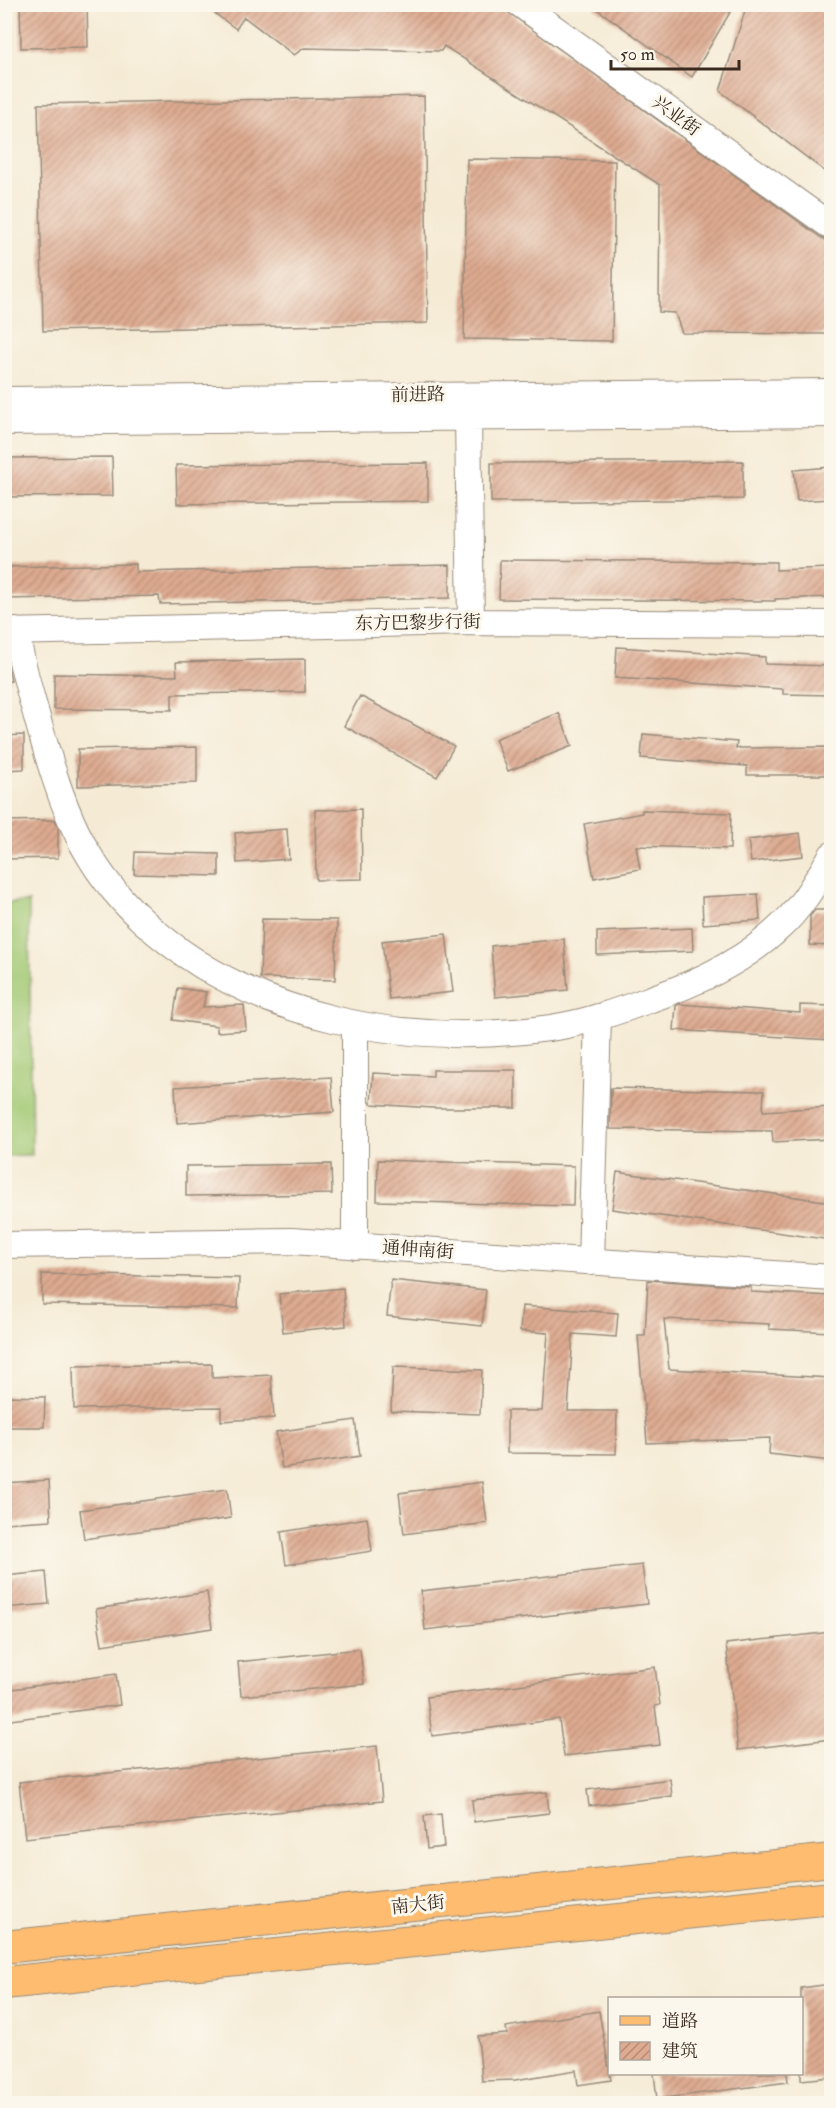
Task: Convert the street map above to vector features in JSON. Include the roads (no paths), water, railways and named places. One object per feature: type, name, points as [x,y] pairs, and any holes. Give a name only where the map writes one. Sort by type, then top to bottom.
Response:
[{"type":"main road","name":"南大街","points":[[4,1947],[831,1860]]},
{"type":"main road","name":"南大街","points":[[4,1983],[831,1898]]},
{"type":"street","name":"兴业街","points":[[520,4],[831,227]]},
{"type":"street","name":"前进路","points":[[4,400],[831,392]]},
{"type":"street","name":"前进路","points":[[4,422],[831,414]]},
{"type":"street","points":[[468,417],[471,622]]},
{"type":"street","name":"东方巴黎步行街","points":[[10,632],[471,622],[831,624]]},
{"type":"street","points":[[10,632],[21,661],[60,800],[92,863],[142,920],[196,962],[266,998],[355,1025],[410,1032],[469,1034],[551,1028],[598,1017],[683,988],[748,954],[782,926],[809,892],[831,855]]},
{"type":"street","points":[[591,1262],[598,1017]]},
{"type":"street","points":[[355,1025],[355,1246]]},
{"type":"street","name":"通伸南街","points":[[4,1245],[292,1242],[831,1278]]}]
